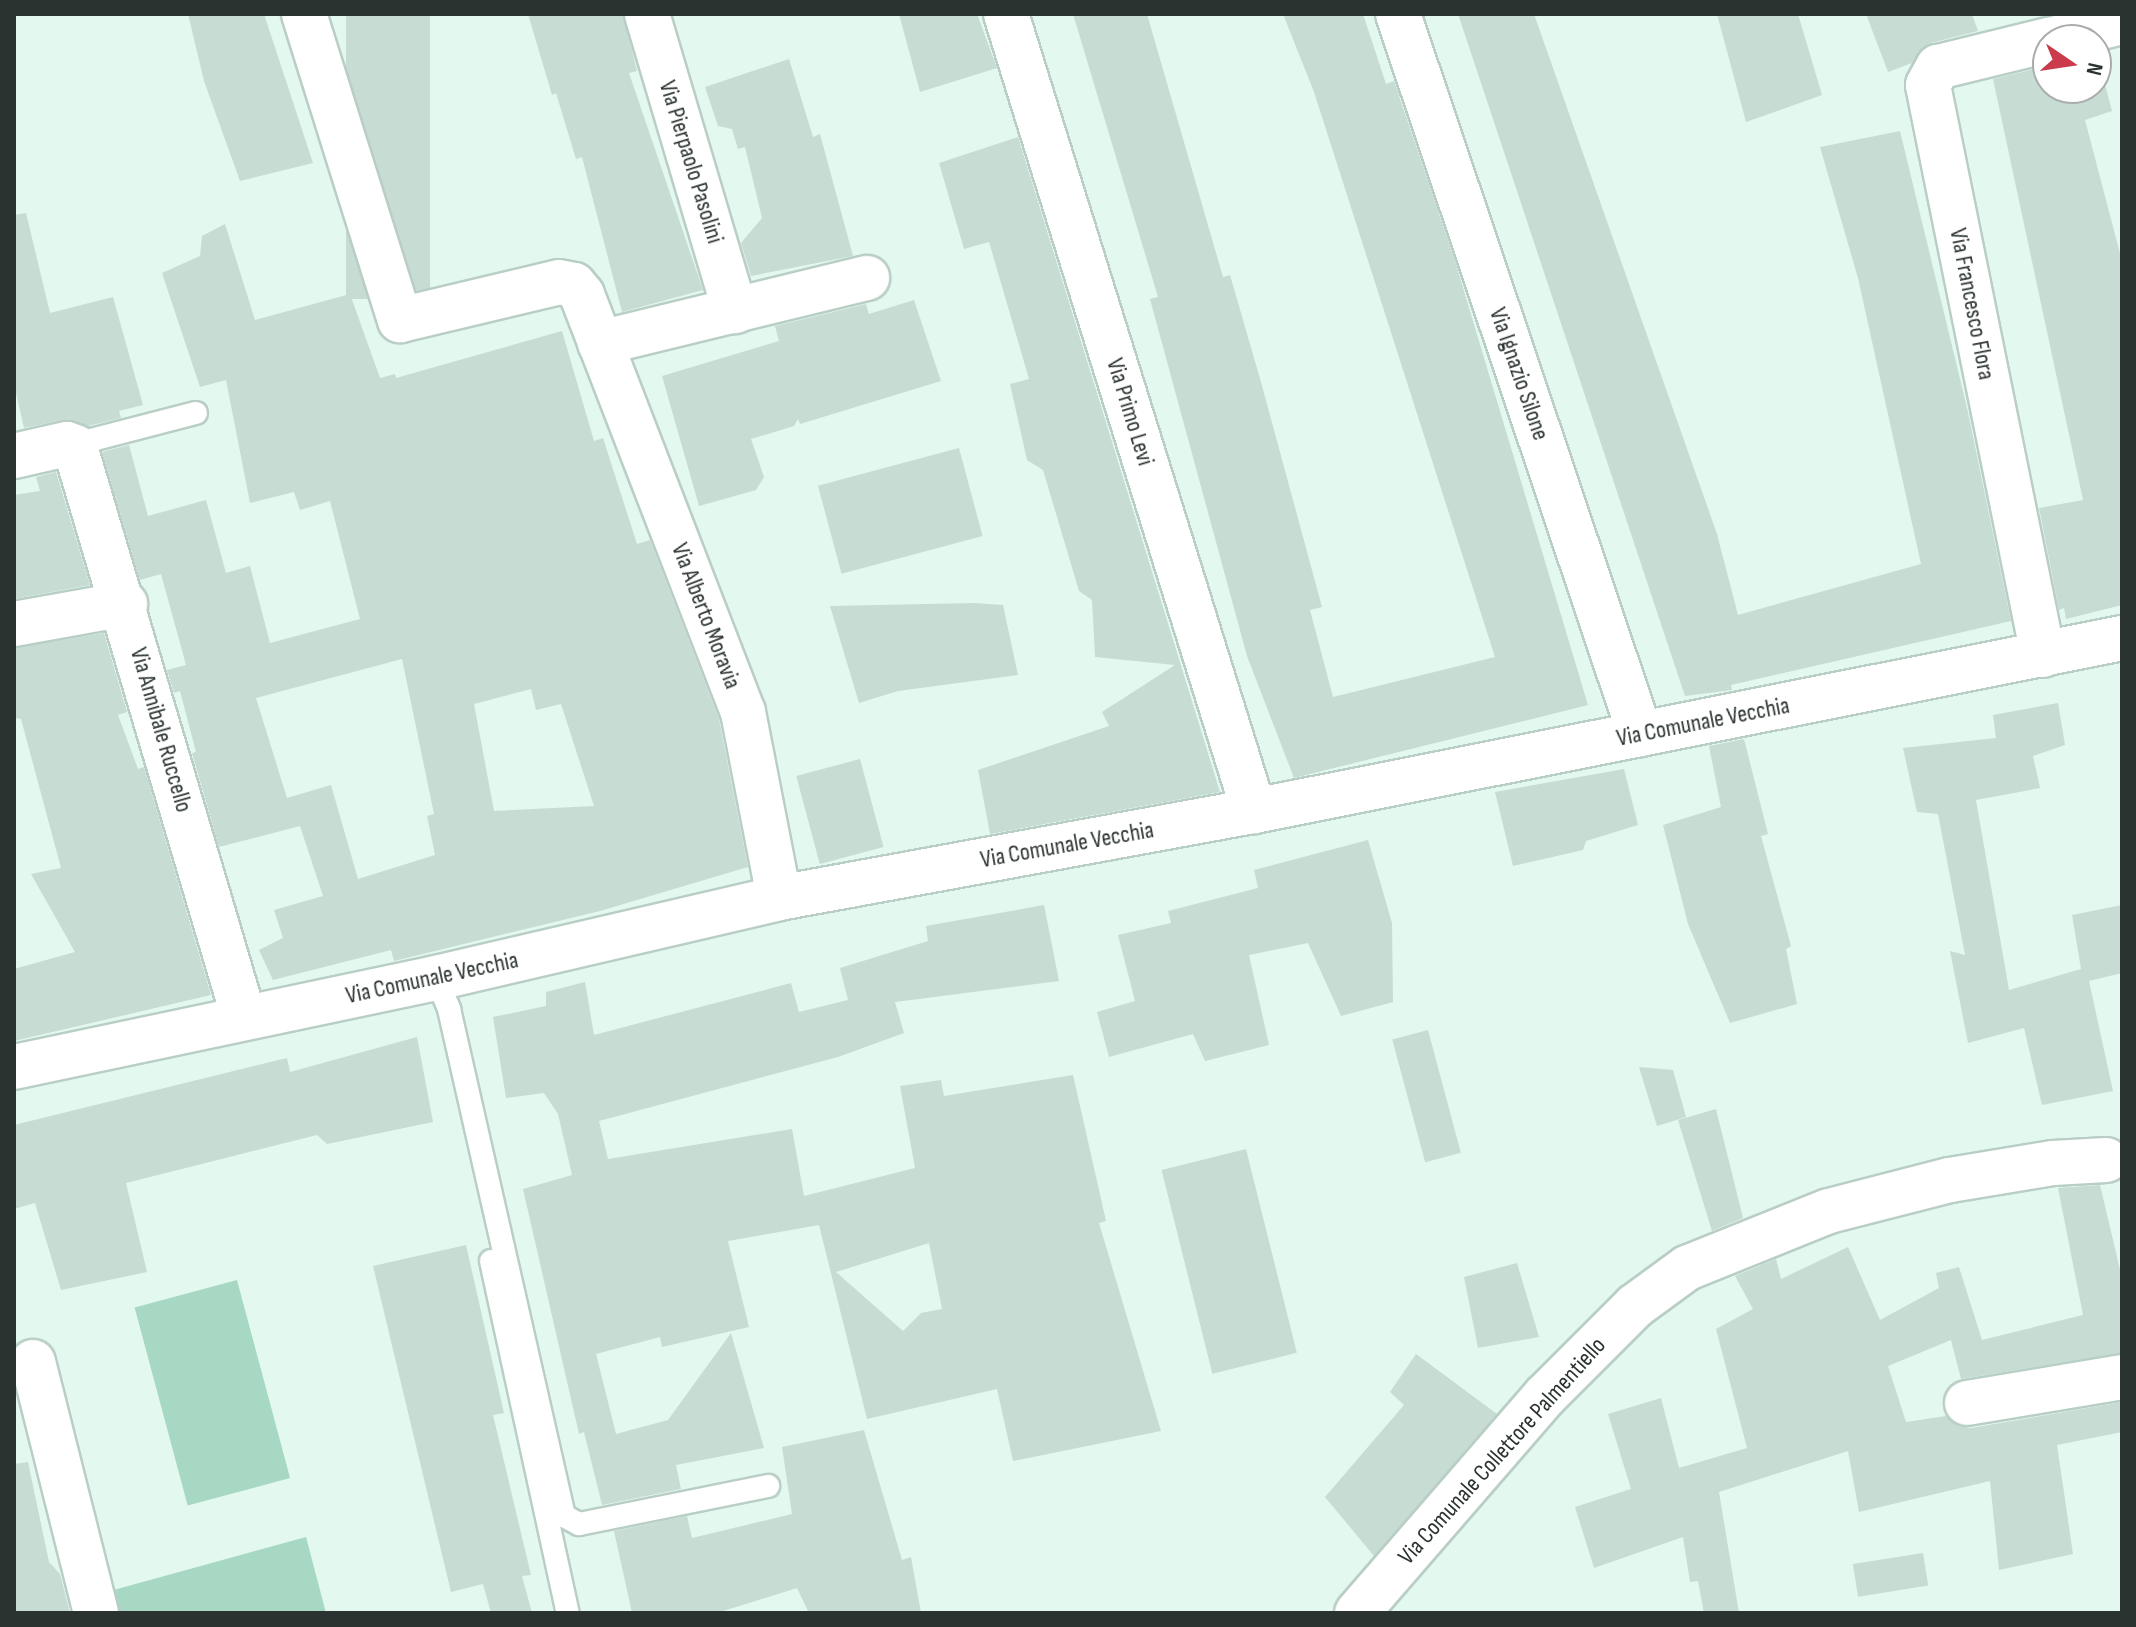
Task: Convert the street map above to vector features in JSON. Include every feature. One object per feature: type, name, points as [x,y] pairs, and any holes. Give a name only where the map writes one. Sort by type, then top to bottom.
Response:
[{"type":"street","name":"Via Alberto Moravia","points":[[304,14],[400,320],[567,282],[582,295],[743,712],[779,898]]},
{"type":"street","name":"Via Pierpaolo Pasolini","points":[[647,14],[735,311]]},
{"type":"street","name":"Via Primo Levi","points":[[1006,14],[1254,811]]},
{"type":"street","name":"Via Ignazio Silone","points":[[1398,14],[1640,734]]},
{"type":"street","name":"Via Francesco Flora","points":[[2032,44],[1938,67],[1928,85],[2043,655]]},
{"type":"street","points":[[600,343],[867,278]]},
{"type":"street","points":[[14,456],[72,445]]},
{"type":"street","name":"Via Annibale Ruccello","points":[[72,445],[125,604],[244,1018]]},
{"type":"street","points":[[14,624],[125,604]]},
{"type":"street","name":"Via Comunale Vecchia","points":[[14,1067],[436,978],[779,898],[1254,811],[2122,638]]},
{"type":"street","name":"Via Comunale Collettore Palmentiello","points":[[1357,1613],[1545,1396],[1635,1306],[1687,1268],[1844,1207],[1950,1180],[2053,1163],[2106,1160]]},
{"type":"street","points":[[33,1362],[96,1613]]},
{"type":"street","points":[[1967,1403],[2122,1377]]},
{"type":"lane","points":[[72,445],[196,413]]},
{"type":"lane","points":[[436,978],[449,1009],[564,1516],[579,1524],[768,1486]]},
{"type":"lane","points":[[436,978],[436,1011],[568,1613]]},
{"type":"green space","points":[[237,1280],[290,1478],[188,1505],[135,1307]]},
{"type":"green space","points":[[306,1537],[326,1613],[117,1613],[110,1591]]},
{"type":"building","points":[[188,14],[264,14],[313,163],[240,181],[204,81]]},
{"type":"building","points":[[346,14],[430,14],[430,299],[346,299]]},
{"type":"building","points":[[528,14],[623,14],[637,71],[629,73],[703,290],[622,312],[582,157],[576,159],[556,93],[552,95]]},
{"type":"building","points":[[899,14],[977,14],[997,68],[920,92]]},
{"type":"building","points":[[1073,14],[1147,14],[1223,277],[1230,275],[1261,382],[1322,607],[1310,610],[1333,697],[1495,657],[1314,92],[1283,14],[1363,14],[1386,84],[1394,81],[1455,261],[1588,705],[1294,778],[1247,656],[1150,299],[1158,297]]},
{"type":"building","points":[[1458,14],[1534,14],[1717,534],[1738,615],[1921,564],[1858,278],[1820,147],[1900,131],[1968,412],[2011,621],[1731,685],[1732,690],[1685,696]]},
{"type":"building","points":[[1717,14],[1798,14],[1822,95],[1746,122]]},
{"type":"building","points":[[1866,14],[1972,14],[1978,31],[1931,43],[1912,63],[1888,72]]},
{"type":"building","points":[[789,59],[813,137],[820,134],[853,256],[751,276],[741,243],[762,218],[745,147],[738,149],[732,129],[718,126],[705,87]]},
{"type":"building","points":[[2032,70],[2032,104],[2110,104],[2112,111],[2085,120],[2122,261],[2122,605],[2066,619],[2064,608],[2059,610],[2039,508],[2083,500],[1993,79]]},
{"type":"building","points":[[1018,137],[1220,792],[990,834],[978,770],[1109,726],[1102,712],[1175,665],[1095,657],[1092,600],[1079,591],[1043,470],[1027,460],[1010,384],[1029,379],[989,242],[964,249],[939,163]]},
{"type":"building","points":[[26,213],[50,313],[113,297],[143,405],[119,411],[121,418],[88,426],[62,420],[24,428],[14,384],[14,215]]},
{"type":"building","points":[[225,224],[255,320],[350,294],[380,378],[395,374],[396,378],[562,331],[594,441],[603,438],[637,544],[650,540],[719,719],[748,867],[600,911],[394,961],[391,950],[273,980],[259,950],[283,938],[274,910],[323,896],[300,826],[219,847],[192,753],[196,752],[180,691],[174,693],[167,670],[186,665],[161,574],[140,580],[102,452],[129,445],[148,516],[206,500],[226,573],[250,566],[270,643],[360,619],[330,501],[300,510],[294,492],[250,503],[226,380],[200,387],[162,273],[200,256],[202,236]],"holes":[[[402,659],[434,814],[427,816],[435,855],[358,879],[331,785],[287,798],[256,698]],[[531,689],[536,710],[561,704],[594,806],[494,811],[474,704]]]},
{"type":"building","points":[[914,300],[941,381],[800,424],[798,419],[794,426],[751,439],[764,477],[756,490],[699,506],[662,376],[779,341],[775,326],[866,304],[869,314]]},
{"type":"building","points":[[959,448],[983,536],[842,574],[818,486]]},
{"type":"building","points":[[56,472],[90,585],[14,599],[14,495],[40,491],[36,477]]},
{"type":"building","points":[[1003,605],[1018,675],[898,691],[859,703],[830,606]]},
{"type":"building","points":[[104,633],[127,712],[118,715],[138,769],[144,767],[211,995],[14,1041],[14,969],[75,952],[31,874],[61,868],[21,719],[14,718],[14,648]]},
{"type":"building","points":[[2058,703],[2065,745],[2033,756],[2040,788],[1976,800],[2009,990],[2081,969],[2072,915],[2122,905],[2122,973],[2089,981],[2113,1091],[2042,1105],[2024,1028],[1968,1043],[1950,951],[1965,955],[1938,814],[1917,812],[1903,748],[1996,738],[1993,715]]},
{"type":"building","points":[[1744,739],[1768,834],[1761,836],[1791,946],[1786,949],[1797,1004],[1730,1023],[1688,924],[1663,825],[1721,807],[1709,746]]},
{"type":"building","points":[[860,759],[884,847],[820,864],[796,776]]},
{"type":"building","points":[[1624,769],[1638,825],[1586,841],[1583,850],[1513,866],[1495,792]]},
{"type":"building","points":[[1368,840],[1392,923],[1393,1002],[1341,1016],[1308,943],[1249,955],[1269,1045],[1205,1061],[1193,1034],[1109,1057],[1097,1012],[1135,1001],[1118,935],[1171,923],[1168,911],[1258,888],[1254,870]]},
{"type":"building","points":[[1044,905],[1059,981],[895,1002],[904,1033],[838,1057],[599,1121],[608,1159],[792,1129],[804,1196],[915,1168],[900,1086],[941,1080],[944,1096],[1073,1075],[1106,1221],[1099,1223],[1161,1431],[1013,1461],[997,1389],[867,1419],[819,1225],[728,1241],[749,1327],[662,1347],[660,1337],[596,1354],[616,1434],[668,1420],[731,1333],[764,1448],[676,1465],[681,1489],[602,1505],[584,1432],[579,1434],[523,1189],[572,1175],[558,1114],[544,1093],[506,1098],[493,1017],[546,1006],[546,992],[585,982],[594,1035],[791,983],[799,1012],[848,1000],[840,968],[928,941],[926,926]],"holes":[[[929,1243],[942,1309],[921,1313],[903,1331],[836,1272]]]},
{"type":"building","points":[[1428,1030],[1461,1153],[1425,1162],[1392,1040]]},
{"type":"building","points":[[417,1037],[433,1122],[327,1144],[317,1135],[126,1183],[147,1272],[61,1290],[35,1203],[14,1209],[14,1125],[287,1058],[290,1072]]},
{"type":"building","points":[[1639,1067],[1673,1070],[1686,1117],[1657,1126]]},
{"type":"building","points":[[1716,1109],[1743,1218],[1712,1231],[1678,1120]]},
{"type":"building","points":[[1246,1149],[1297,1353],[1212,1374],[1162,1170]]},
{"type":"building","points":[[2100,1185],[2122,1278],[2122,1353],[1961,1379],[1951,1340],[1888,1366],[1906,1422],[1946,1416],[1958,1426],[1971,1428],[2122,1402],[2122,1432],[2057,1445],[2073,1554],[1999,1570],[1990,1481],[1859,1512],[1848,1451],[1719,1492],[1739,1613],[1704,1613],[1698,1581],[1690,1582],[1683,1537],[1594,1568],[1575,1507],[1631,1489],[1608,1414],[1661,1398],[1679,1468],[1747,1448],[1716,1329],[1753,1309],[1735,1276],[1776,1259],[1781,1279],[1848,1247],[1880,1320],[1939,1288],[1936,1273],[1959,1267],[1982,1340],[2083,1315],[2058,1188]]},
{"type":"building","points":[[466,1245],[504,1413],[493,1415],[531,1575],[522,1576],[532,1613],[491,1613],[483,1584],[451,1592],[373,1266]]},
{"type":"building","points":[[1517,1263],[1539,1337],[1478,1348],[1464,1277]]},
{"type":"building","points":[[1416,1354],[1497,1414],[1374,1556],[1325,1497],[1404,1405],[1390,1392]]},
{"type":"building","points":[[864,1430],[902,1560],[911,1557],[921,1613],[809,1613],[797,1588],[717,1613],[632,1613],[614,1531],[687,1516],[692,1538],[792,1514],[782,1447]]},
{"type":"building","points":[[28,1462],[49,1562],[60,1574],[70,1613],[14,1613],[14,1464]]},
{"type":"building","points":[[1923,1553],[1928,1586],[1858,1597],[1853,1564]]}]
